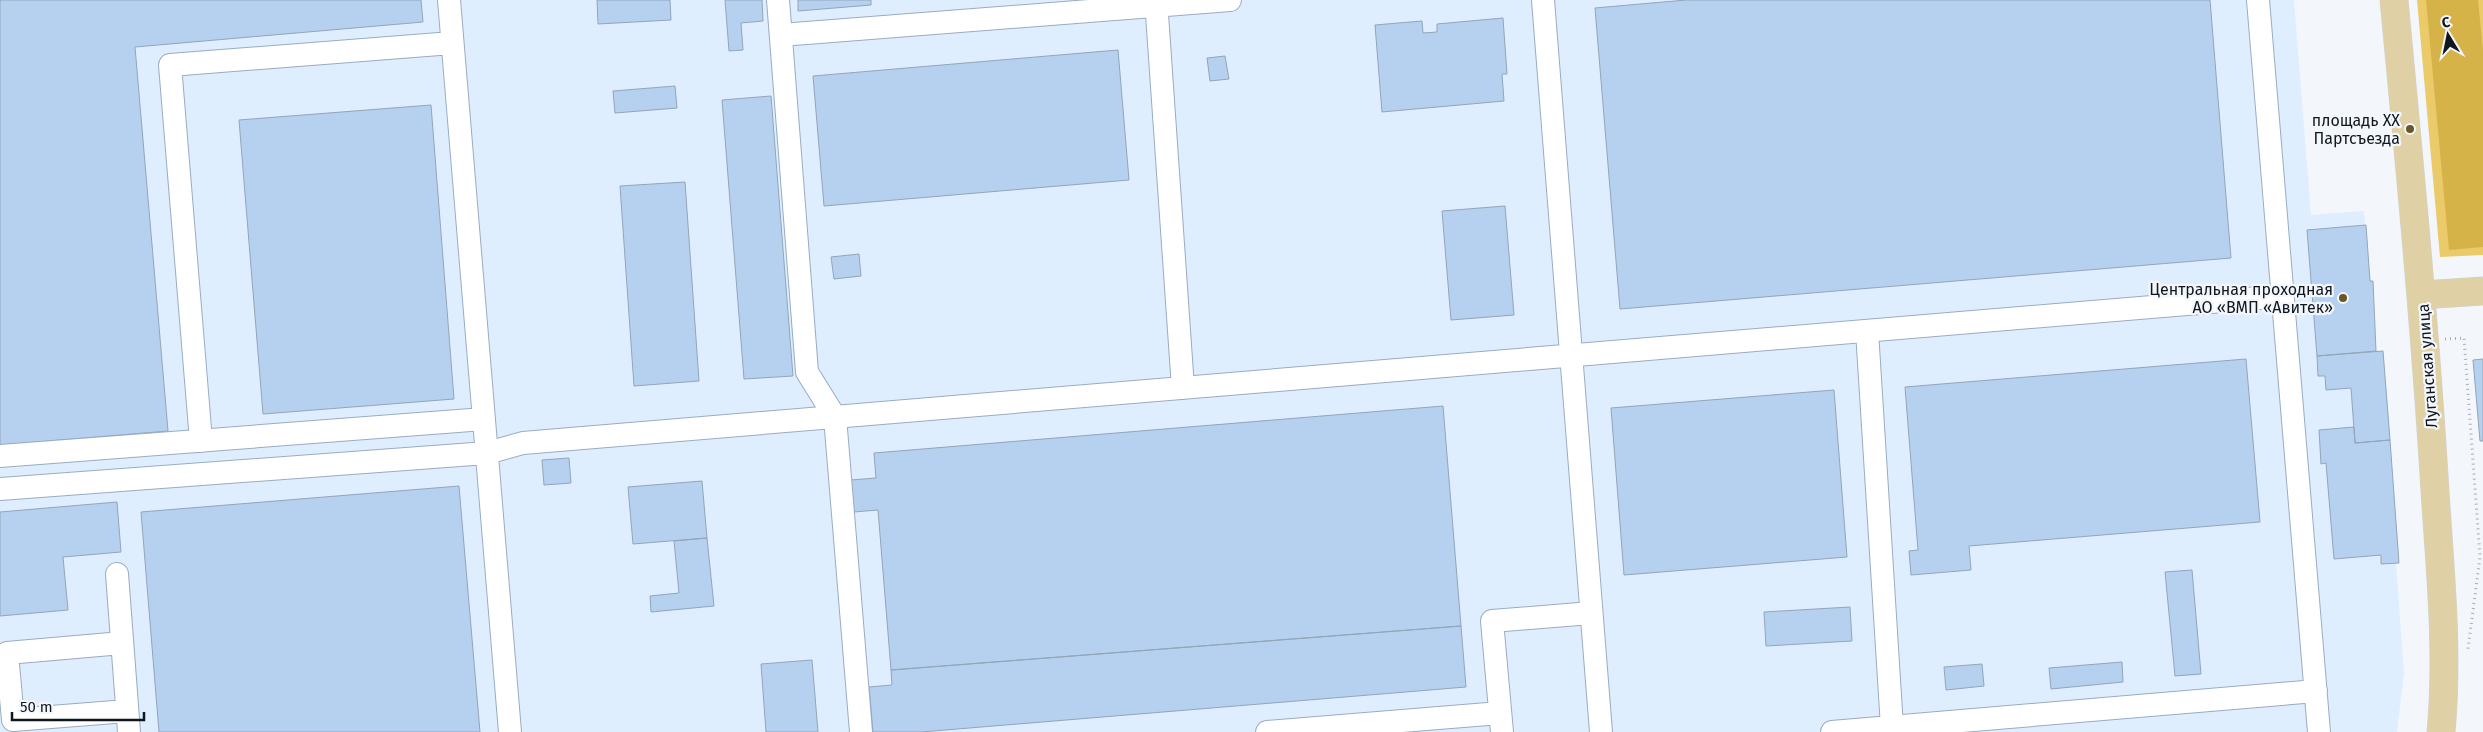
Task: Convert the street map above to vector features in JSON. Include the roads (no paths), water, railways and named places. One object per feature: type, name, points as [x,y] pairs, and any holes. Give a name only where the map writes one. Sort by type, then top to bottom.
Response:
[{"type":"main road","name":"Луганская улица","points":[[2394,0],[2422,295],[2444,628],[2445,692],[2441,732]]},
{"type":"main road","points":[[2422,295],[2483,291]]},
{"type":"lane","points":[[449,0],[510,732]]},
{"type":"lane","points":[[778,0],[807,372],[835,417],[861,732]]},
{"type":"lane","points":[[781,35],[1156,3],[1230,0]]},
{"type":"lane","points":[[1543,0],[1600,732]]},
{"type":"lane","points":[[2258,0],[2319,732]]},
{"type":"lane","points":[[1156,3],[1183,388]]},
{"type":"lane","points":[[202,441],[170,65],[452,43]]},
{"type":"lane","points":[[0,489],[487,453],[523,443],[2283,296]]},
{"type":"lane","points":[[1867,331],[1892,727]]},
{"type":"lane","points":[[0,456],[484,419]]},
{"type":"lane","points":[[141,445],[144,478]]},
{"type":"lane","points":[[117,574],[128,721],[13,720],[7,653],[122,643]]},
{"type":"lane","points":[[1267,732],[1501,722],[1492,621],[1591,613]]},
{"type":"lane","points":[[1832,732],[2316,691]]},
{"type":"place","name":"площадь XX Партсъезда","points":[[2410,129]]},
{"type":"place","name":"Центральная проходная АО «ВМП «Авитек»","points":[[2343,298]]}]
